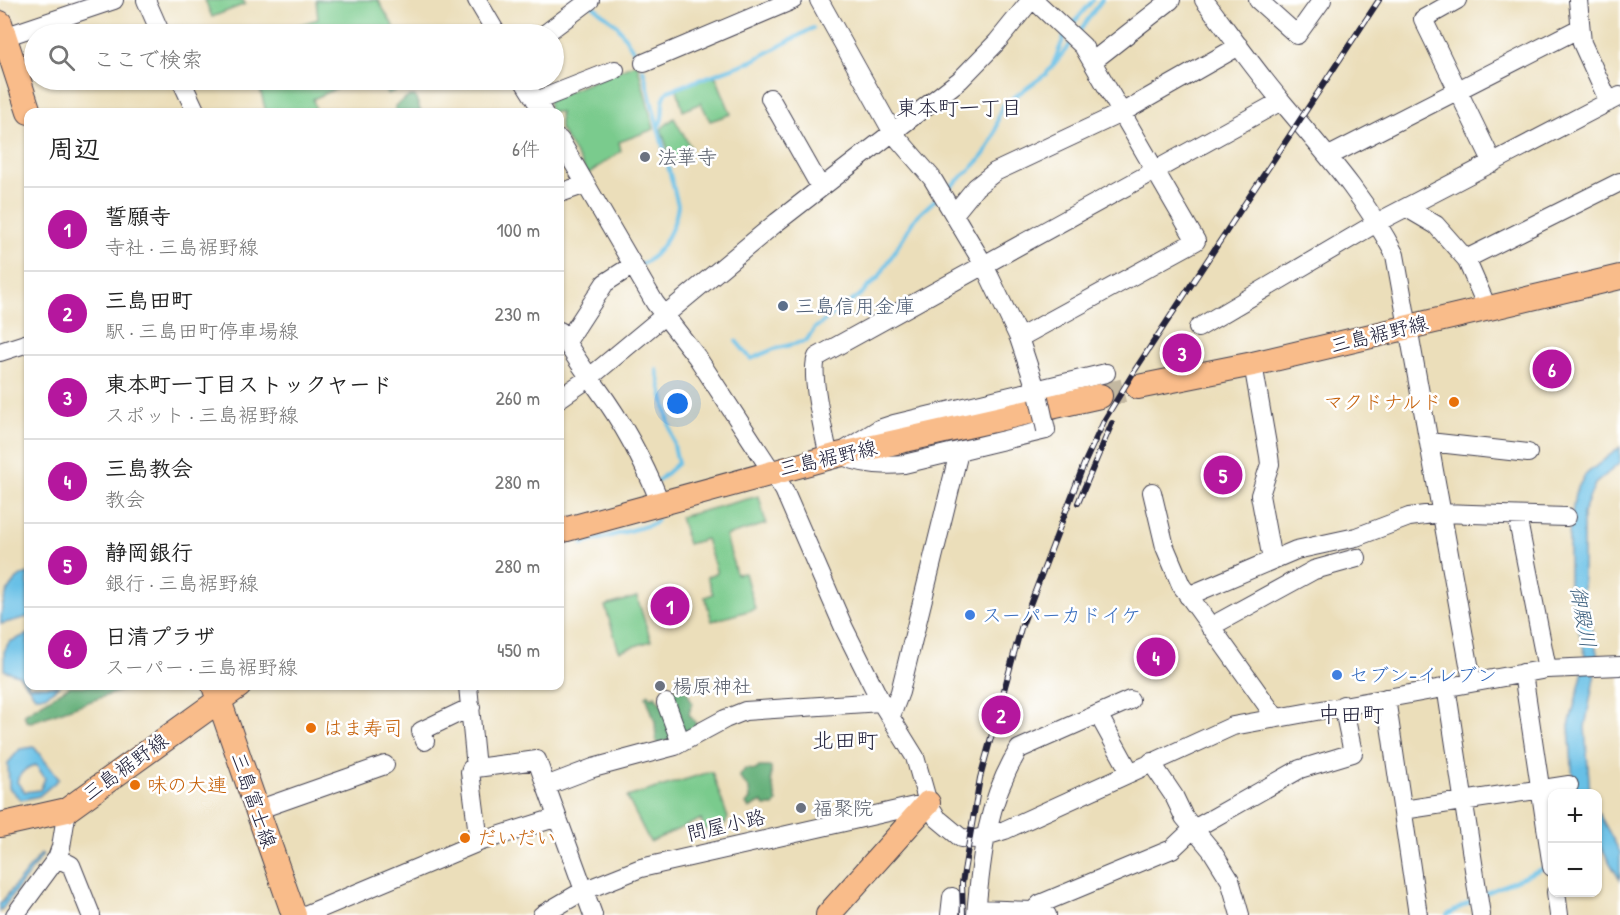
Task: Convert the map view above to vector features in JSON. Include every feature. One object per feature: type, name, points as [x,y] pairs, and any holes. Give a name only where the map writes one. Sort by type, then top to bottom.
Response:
[{"type":"main road","points":[[3,38],[28,108]]},
{"type":"main road","name":"三島裾野線","points":[[1138,387],[1253,364],[1620,277]]},
{"type":"main road","name":"三島裾野線","points":[[564,530],[833,456],[1100,396]]},
{"type":"main road","name":"三島裾野線","points":[[0,825],[67,810],[216,692]]},
{"type":"main road","name":"三島富士線","points":[[216,692],[294,915]]},
{"type":"main road","points":[[828,915],[928,803]]},
{"type":"street","points":[[44,24],[114,0]]},
{"type":"street","points":[[146,0],[157,24]]},
{"type":"street","points":[[477,0],[491,24]]},
{"type":"street","points":[[558,24],[590,0]]},
{"type":"street","points":[[644,63],[794,0]]},
{"type":"street","points":[[819,0],[893,133],[932,178],[984,265],[1019,338],[1038,393],[1046,430],[959,452],[888,465],[833,456]]},
{"type":"street","points":[[564,395],[589,378],[821,188],[960,80],[997,42],[1032,0],[1072,33],[1093,61],[1196,241],[1019,338]]},
{"type":"street","points":[[1093,61],[1171,0]]},
{"type":"street","points":[[1204,0],[1281,101],[1329,156],[1378,222],[1395,255],[1472,681]]},
{"type":"street","points":[[1258,0],[1297,35],[1322,0]]},
{"type":"street","points":[[1457,0],[1423,19],[1493,163]]},
{"type":"street","points":[[1198,328],[1378,222],[1614,99],[1586,56],[1580,28],[1578,0]]},
{"type":"street","points":[[1329,156],[1580,28]]},
{"type":"street","points":[[3,38],[24,31]]},
{"type":"street","points":[[954,214],[976,187],[995,172],[1123,112],[1239,46]]},
{"type":"street","points":[[529,90],[539,107],[615,70]]},
{"type":"street","points":[[186,90],[194,108]]},
{"type":"street","points":[[770,98],[821,188]]},
{"type":"street","points":[[833,456],[818,396],[814,367],[817,357],[1281,101]]},
{"type":"street","points":[[564,147],[665,316],[697,357],[784,490],[830,598],[886,709],[915,757],[928,803],[937,818],[952,834],[961,838],[984,837],[1233,726],[1547,669],[1620,666]]},
{"type":"street","points":[[1466,259],[1620,182]]},
{"type":"street","points":[[564,192],[586,184]]},
{"type":"street","points":[[1407,208],[1436,225],[1466,259],[1487,307]]},
{"type":"street","points":[[564,336],[605,283],[633,265]]},
{"type":"street","points":[[564,339],[615,415],[650,478],[660,502]]},
{"type":"street","points":[[0,352],[24,344]]},
{"type":"street","points":[[1253,364],[1270,464],[1260,495],[1272,560]]},
{"type":"street","points":[[833,456],[879,429],[1038,393],[1106,373]]},
{"type":"street","points":[[1429,442],[1528,453]]},
{"type":"street","points":[[546,786],[593,768],[681,743],[725,718],[745,711],[886,709],[900,692],[959,452]]},
{"type":"street","points":[[1152,492],[1170,561],[1188,596],[1276,718]]},
{"type":"street","points":[[1188,596],[1307,547],[1356,537],[1403,519],[1442,513],[1567,516]]},
{"type":"street","points":[[1517,516],[1547,669]]},
{"type":"street","points":[[1210,627],[1314,570],[1357,558]]},
{"type":"street","points":[[1523,673],[1549,843]]},
{"type":"street","points":[[1446,687],[1481,915]]},
{"type":"street","points":[[469,690],[476,768]]},
{"type":"street","points":[[1386,698],[1418,915]]},
{"type":"street","points":[[1130,700],[1019,749],[989,814],[978,872],[976,912],[1040,913],[1047,900],[1172,849],[1192,830],[1300,769],[1353,753],[1344,705]]},
{"type":"street","points":[[666,703],[681,743]]},
{"type":"street","points":[[425,741],[421,731],[471,707]]},
{"type":"street","points":[[1098,714],[1130,772]]},
{"type":"street","points":[[479,842],[470,772],[476,768],[537,760],[555,818],[593,915]]},
{"type":"street","points":[[1151,762],[1174,796],[1192,830],[1212,851],[1230,880],[1240,915]]},
{"type":"street","points":[[257,810],[385,765]]},
{"type":"street","points":[[1403,810],[1569,784]]},
{"type":"street","name":"問屋小路","points":[[542,915],[583,891],[641,868],[928,803]]},
{"type":"street","points":[[15,915],[57,858],[62,847],[67,810]]},
{"type":"street","points":[[306,915],[479,842],[555,818]]},
{"type":"street","points":[[57,858],[71,866],[91,915]]},
{"type":"street","points":[[1557,897],[1559,915]]},
{"type":"green space","points":[[205,0],[243,0],[245,4],[212,17]]},
{"type":"green space","points":[[316,0],[378,0],[392,24],[302,24],[318,19]]},
{"type":"green space","points":[[637,63],[654,129],[619,142],[621,151],[588,174],[564,135],[564,108],[549,108],[548,100]]},
{"type":"green space","points":[[711,76],[716,77],[731,114],[710,121],[701,103],[683,111],[677,89]]},
{"type":"green space","points":[[260,90],[333,90],[313,99],[315,108],[265,108]]},
{"type":"green space","points":[[385,90],[397,90],[387,94]]},
{"type":"green space","points":[[410,96],[415,96],[420,108],[395,108]]},
{"type":"green space","points":[[674,118],[691,148],[689,155],[672,162],[661,129]]},
{"type":"green space","points":[[759,496],[766,524],[726,536],[736,574],[745,573],[755,609],[712,621],[705,597],[713,594],[707,577],[717,573],[706,539],[688,544],[680,517]]},
{"type":"green space","points":[[637,597],[651,641],[619,651],[605,606]]},
{"type":"green space","points":[[675,688],[687,691],[692,703],[689,714],[699,728],[658,744],[655,722],[646,696],[649,694],[651,698],[655,696],[661,704],[673,700],[671,692]]},
{"type":"green space","points":[[63,690],[123,690],[31,722],[26,721],[24,714]]},
{"type":"green space","points":[[759,767],[771,767],[771,780],[777,802],[774,806],[765,806],[762,802],[749,809],[746,804],[750,799],[749,789],[739,777],[745,769],[756,770]]},
{"type":"green space","points":[[712,772],[728,818],[725,824],[705,830],[701,819],[650,842],[627,797]]},
{"type":"water","name":"御殿川","points":[[1620,447],[1620,463],[1595,484],[1583,513],[1583,592],[1598,657],[1585,727],[1590,789],[1574,789],[1569,726],[1585,654],[1569,591],[1569,535],[1575,493],[1585,475]]},
{"type":"water","points":[[24,575],[24,618],[1,624],[4,601],[10,587]]},
{"type":"water","points":[[24,636],[24,681],[20,676],[4,670],[4,652],[9,642]]},
{"type":"water","points":[[30,690],[53,690],[45,696],[35,696]]},
{"type":"water","points":[[34,747],[59,779],[39,796],[21,800],[9,788],[8,763],[20,749]],"holes":[[[36,765],[45,778],[40,790],[25,792],[17,782],[24,771]]]},
{"type":"water","points":[[1602,819],[1620,852],[1620,880],[1602,850]]},
{"type":"water","points":[[41,854],[43,855],[0,912],[0,904]]},
{"type":"waterway","points":[[1071,26],[1093,0]]},
{"type":"waterway","points":[[1078,33],[1102,0]]},
{"type":"waterway","points":[[592,5],[617,25],[639,59]]},
{"type":"waterway","points":[[658,127],[662,118],[663,100],[668,91],[752,61],[813,28]]},
{"type":"waterway","points":[[1053,64],[1065,35]]},
{"type":"waterway","points":[[945,191],[987,151],[1003,105],[1046,74],[1072,42]]},
{"type":"waterway","points":[[640,265],[661,248],[674,223],[678,205],[643,69]]},
{"type":"waterway","points":[[736,341],[751,359],[774,349],[806,341],[815,328],[860,295],[879,277],[915,218],[937,198]]},
{"type":"waterway","points":[[657,370],[678,463],[658,481]]},
{"type":"waterway","points":[[582,544],[653,524],[657,520]]},
{"type":"waterway","points":[[1484,894],[1546,867]]},
{"type":"waterway","points":[[1447,915],[1472,901]]},
{"type":"tunnel","points":[[1100,396],[1138,387]]},
{"type":"railway","points":[[963,915],[962,883],[980,778],[1021,628],[1084,464],[1105,419],[1135,370],[1379,0]]},
{"type":"railway","points":[[1078,503],[1112,423]]},
{"type":"place","name":"法華寺","points":[[645,157]]},
{"type":"place","name":"三島信用金庫","points":[[783,306]]},
{"type":"place","name":"東本町一丁目ストックヤード","points":[[1182,353]]},
{"type":"place","name":"日清プラザ","points":[[1552,369]]},
{"type":"place","name":"マクドナルド","points":[[1454,402]]},
{"type":"place","name":"静岡銀行","points":[[1223,475]]},
{"type":"place","name":"誓願寺","points":[[670,606]]},
{"type":"place","name":"スーパーカドイケ","points":[[970,615]]},
{"type":"place","name":"三島教会","points":[[1156,657]]},
{"type":"place","name":"セブン-イレブン","points":[[1337,675]]},
{"type":"place","name":"楊原神社","points":[[660,686]]},
{"type":"place","name":"三島田町","points":[[1001,715]]},
{"type":"place","name":"はま寿司","points":[[311,728]]},
{"type":"place","name":"味の大連","points":[[135,785]]},
{"type":"place","name":"福聚院","points":[[801,808]]},
{"type":"place","name":"だいだい","points":[[465,838]]},
{"type":"district","name":"東本町一丁目","points":[[959,108]]},
{"type":"district","name":"中田町","points":[[1351,714]]},
{"type":"district","name":"北田町","points":[[845,740]]}]
